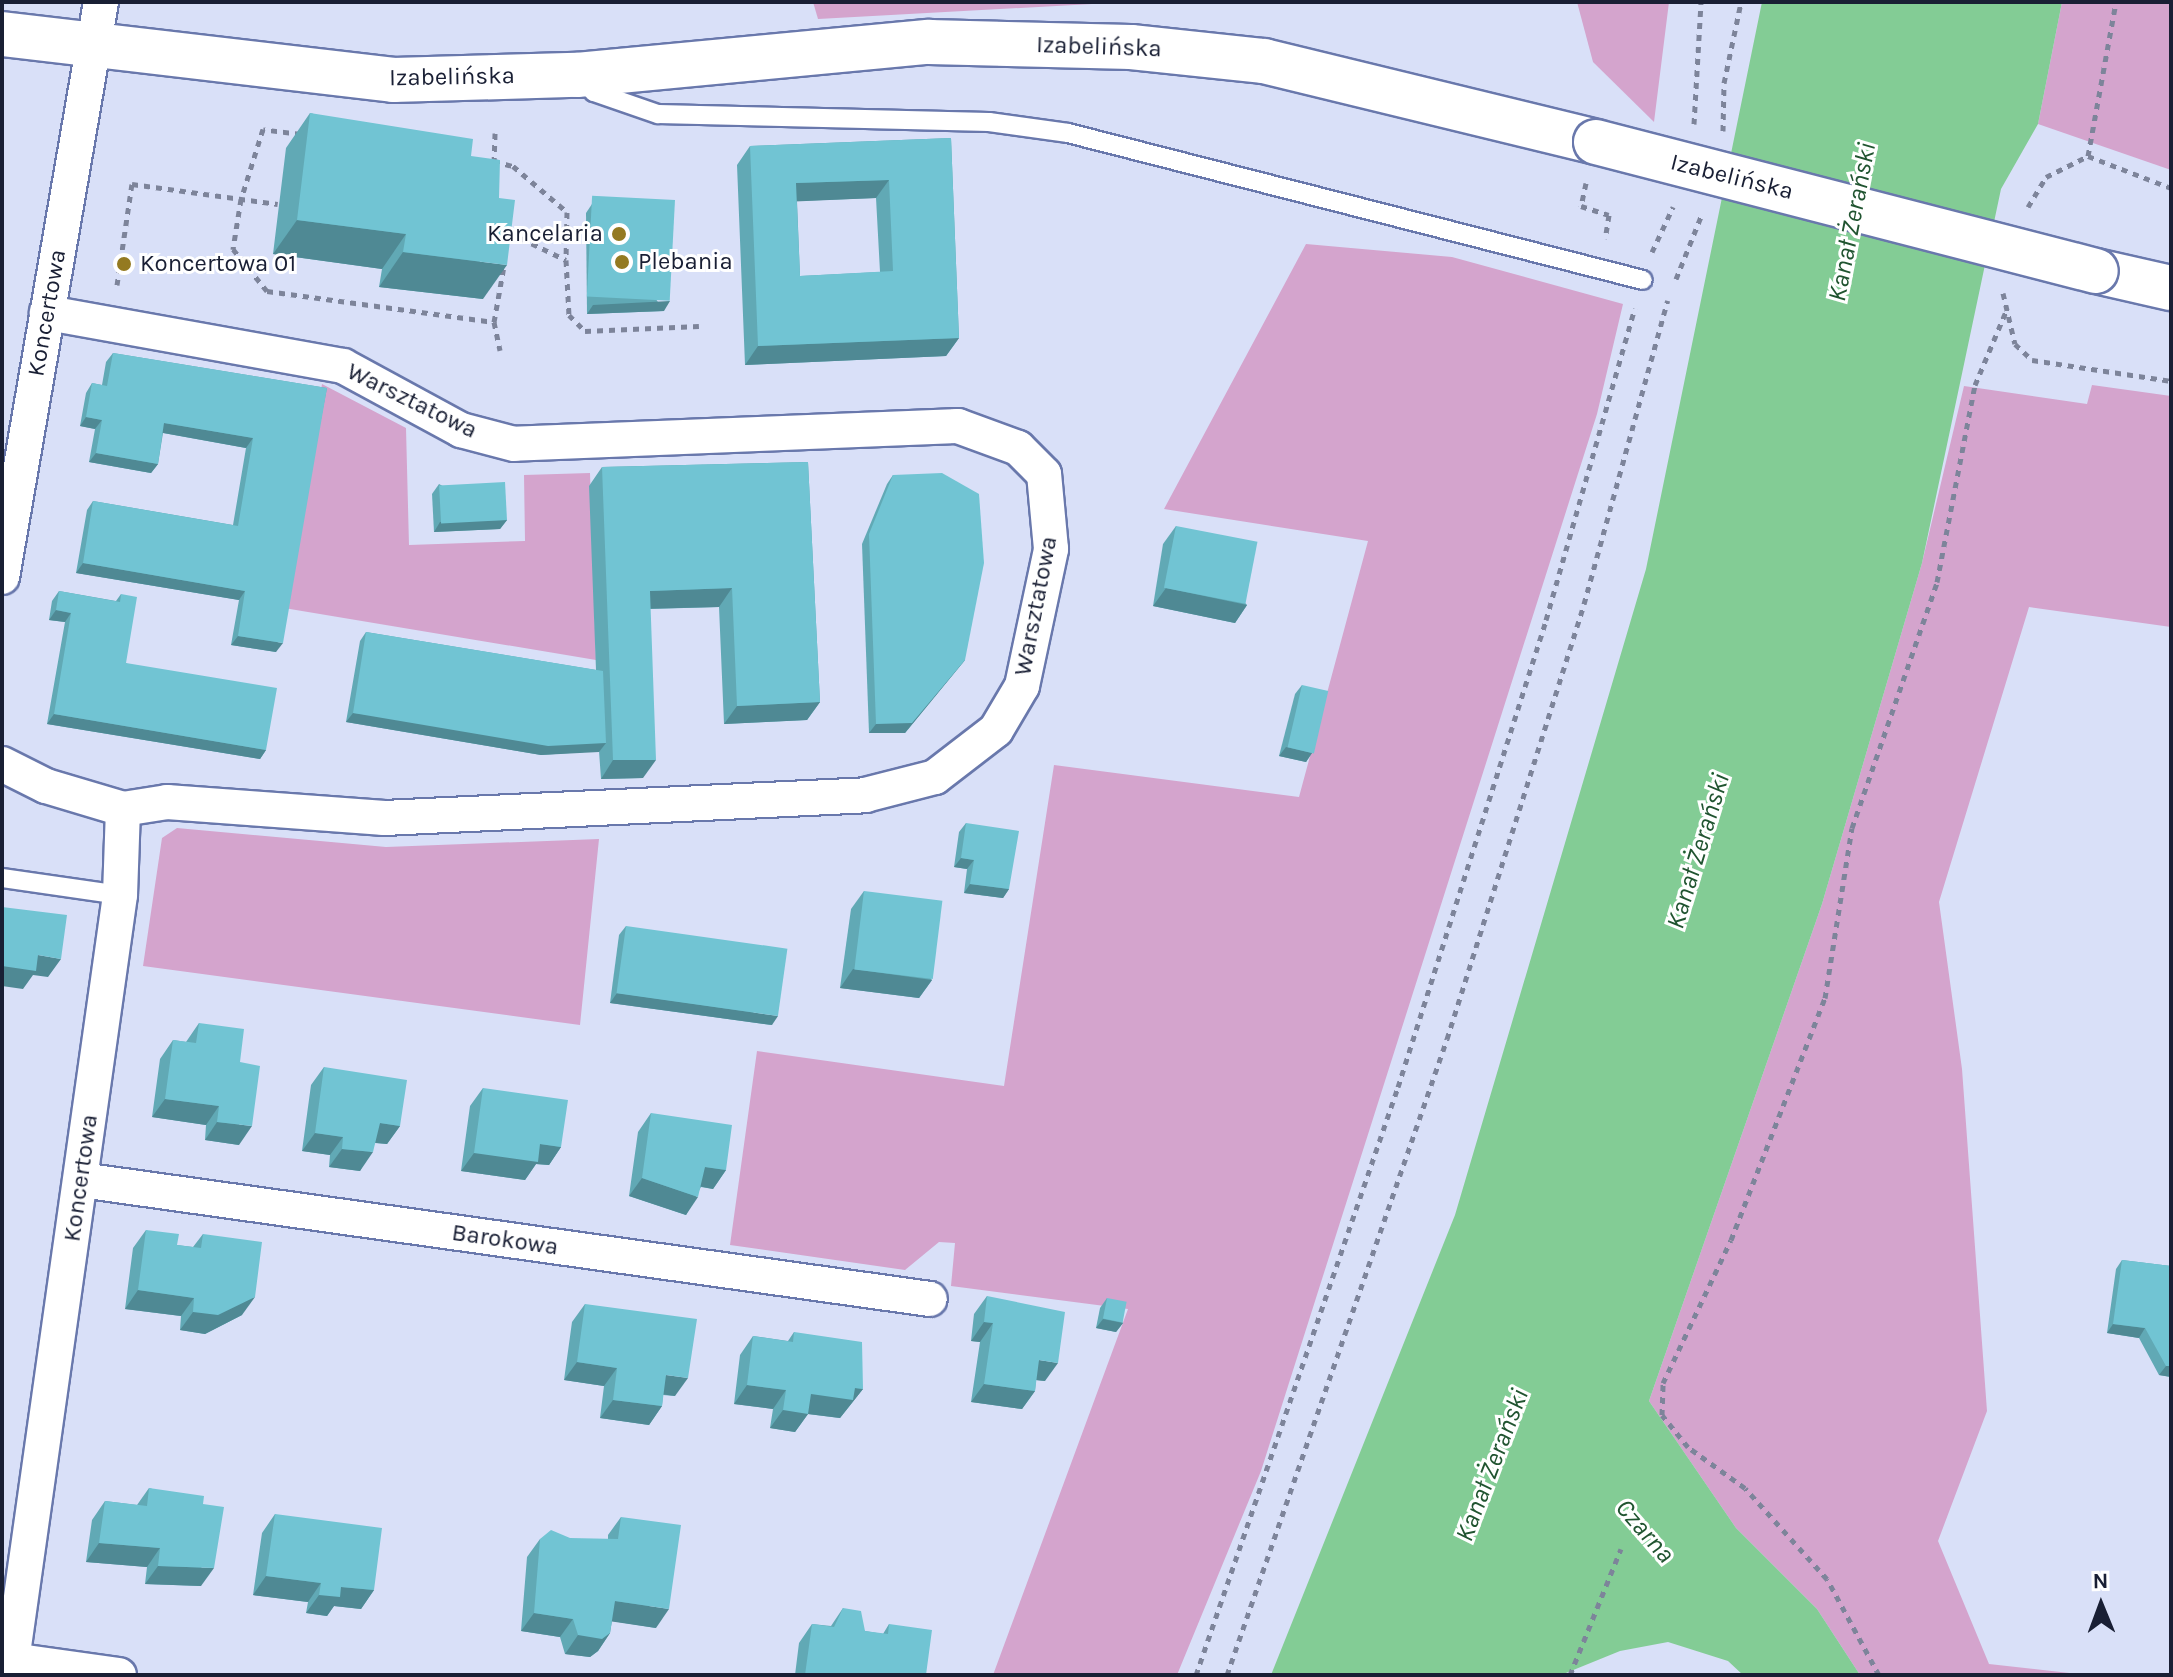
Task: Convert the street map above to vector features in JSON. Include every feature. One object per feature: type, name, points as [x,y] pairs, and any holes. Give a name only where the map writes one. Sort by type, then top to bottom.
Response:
[{"type":"street","name":"Koncertowa","points":[[2,577],[101,2]]},
{"type":"street","name":"Izabelińska","points":[[2,34],[93,48],[393,80],[577,75],[929,42],[1131,47],[1264,61],[1593,155],[2171,288]]},
{"type":"street","name":"Warsztatowa","points":[[47,313],[112,322],[343,366],[461,430],[514,444],[958,426],[1018,448],[1044,474],[1052,513],[1051,549],[1022,686],[981,747],[935,777],[865,795],[416,817],[167,802],[123,809]]},
{"type":"street","points":[[2,764],[46,786],[123,809]]},
{"type":"street","name":"Koncertowa","points":[[11,1667],[120,895],[123,809]]},
{"type":"street","name":"Barokowa","points":[[81,1180],[930,1299]]},
{"type":"street","points":[[11,1667],[119,1675]]},
{"type":"lane","points":[[577,75],[594,92],[658,114],[989,122],[1068,133],[1643,280]]},
{"type":"lane","points":[[2,878],[120,895]]},
{"type":"path","points":[[1722,142],[1724,83],[1741,2]]},
{"type":"path","points":[[2088,156],[2116,2]]},
{"type":"path","points":[[310,136],[263,129],[241,199],[233,249],[267,291],[494,322]]},
{"type":"path","points":[[493,174],[495,133]]},
{"type":"path","points":[[1592,238],[1604,241],[1609,215],[1581,206],[1593,155]]},
{"type":"path","points":[[479,159],[513,166],[567,212],[569,315],[585,331],[699,326]]},
{"type":"path","points":[[112,322],[132,184],[278,204]]},
{"type":"path","points":[[1227,1675],[1447,1039],[1584,604],[1666,307],[1704,208]]},
{"type":"path","points":[[500,350],[494,322],[510,233],[506,221]]},
{"type":"path","points":[[510,233],[566,260]]},
{"type":"path","points":[[1196,1675],[1398,1087],[1546,620],[1643,280]]},
{"type":"path","points":[[1879,1675],[1827,1579],[1745,1488],[1688,1447],[1662,1415],[1663,1383],[1731,1240],[1825,998],[1852,828],[1937,582],[1975,385],[2007,309]]},
{"type":"path","points":[[1571,1674],[1621,1549]]},
{"type":"shaded area","points":[[813,2],[1128,2],[818,19]]},
{"type":"shaded area","points":[[1577,2],[1669,2],[1654,122],[1593,62]]},
{"type":"shaded area","points":[[2062,2],[2171,2],[2171,170],[2038,124]]},
{"type":"shaded area","points":[[1306,244],[1452,257],[1623,304],[1597,414],[1261,1471],[1177,1675],[993,1675],[1128,1309],[951,1286],[955,1243],[939,1242],[905,1270],[730,1245],[757,1051],[1004,1086],[1054,765],[1299,797],[1368,541],[1164,509]]},
{"type":"shaded area","points":[[322,384],[406,428],[409,545],[525,541],[524,475],[590,473],[596,660],[284,608]]},
{"type":"shaded area","points":[[2092,385],[2171,396],[2171,627],[2029,607],[1939,902],[1962,1069],[1987,1411],[1938,1541],[1989,1664],[2087,1675],[1860,1675],[1817,1609],[1736,1528],[1649,1401],[1822,904],[1922,563],[1964,386],[2087,404]]},
{"type":"shaded area","points":[[177,828],[386,847],[599,839],[580,1025],[143,966],[162,838]]},
{"type":"water","points":[[1762,2],[2062,2],[2038,124],[2001,189],[1922,563],[1822,904],[1649,1401],[1736,1528],[1817,1609],[1860,1675],[1743,1675],[1728,1661],[1668,1642],[1620,1651],[1561,1675],[1271,1675],[1455,1215],[1646,569]]},
{"type":"building","points":[[310,113],[473,139],[471,156],[500,160],[499,198],[515,200],[507,265],[403,252],[406,234],[297,220]]},
{"type":"building","points":[[951,138],[959,338],[758,346],[750,146]],"holes":[[[889,180],[893,271],[800,276],[796,183]]]},
{"type":"building","name":"Plebania","points":[[592,196],[675,200],[670,301],[587,297]]},
{"type":"building","points":[[113,353],[327,388],[283,643],[238,636],[245,591],[83,563],[93,501],[238,526],[253,438],[164,423],[158,464],[96,453],[102,420],[86,417],[92,383],[107,386]]},
{"type":"building","points":[[808,462],[820,702],[737,706],[732,588],[650,591],[656,760],[613,760],[602,467]]},
{"type":"building","points":[[942,473],[979,494],[984,563],[965,660],[912,723],[876,724],[869,534],[893,475]]},
{"type":"building","points":[[505,482],[507,520],[441,523],[439,485]]},
{"type":"building","points":[[1176,526],[1257,542],[1245,604],[1164,588]]},
{"type":"building","points":[[59,591],[120,602],[121,594],[137,597],[126,663],[277,688],[266,750],[54,714],[71,613],[56,610]]},
{"type":"building","points":[[366,632],[603,671],[606,743],[548,746],[353,713]]},
{"type":"building","points":[[1302,685],[1328,691],[1314,753],[1288,747]]},
{"type":"building","points":[[966,823],[1019,831],[1009,889],[970,884],[974,860],[961,858]]},
{"type":"building","points":[[864,891],[942,901],[933,979],[854,969]]},
{"type":"building","points":[[2,907],[67,915],[61,959],[38,955],[36,971],[2,966]]},
{"type":"building","points":[[626,926],[787,949],[778,1016],[617,993]]},
{"type":"building","points":[[199,1023],[244,1029],[240,1062],[260,1066],[252,1126],[217,1122],[219,1106],[165,1099],[173,1040],[196,1043]]},
{"type":"building","points":[[324,1067],[407,1080],[400,1126],[380,1123],[373,1152],[342,1149],[343,1137],[315,1133]]},
{"type":"building","points":[[483,1088],[568,1100],[561,1147],[540,1144],[538,1162],[474,1153]]},
{"type":"building","points":[[651,1113],[732,1125],[726,1170],[705,1167],[698,1197],[642,1178]]},
{"type":"building","points":[[146,1230],[179,1234],[177,1245],[201,1248],[203,1234],[262,1242],[255,1297],[218,1315],[193,1312],[194,1298],[138,1290]]},
{"type":"building","points":[[2122,1260],[2171,1266],[2171,1366],[2166,1366],[2145,1328],[2113,1324]]},
{"type":"building","points":[[987,1296],[1065,1312],[1058,1363],[1039,1360],[1035,1391],[984,1384],[993,1323],[984,1322]]},
{"type":"building","points":[[1107,1298],[1127,1302],[1123,1322],[1103,1319]]},
{"type":"building","points":[[585,1304],[697,1319],[688,1378],[666,1375],[662,1406],[613,1400],[617,1368],[577,1362]]},
{"type":"building","points":[[794,1332],[862,1342],[863,1389],[855,1388],[853,1400],[811,1394],[808,1414],[783,1410],[786,1390],[747,1385],[753,1336],[793,1342]]},
{"type":"building","points":[[149,1488],[204,1496],[203,1504],[224,1507],[214,1568],[158,1566],[160,1548],[99,1543],[105,1501],[147,1506]]},
{"type":"building","points":[[275,1514],[382,1528],[374,1590],[341,1587],[340,1597],[319,1595],[321,1583],[266,1576]]},
{"type":"building","points":[[621,1517],[681,1525],[669,1609],[615,1601],[610,1633],[602,1639],[578,1635],[573,1619],[534,1613],[540,1539],[551,1530],[570,1538],[618,1539]]},
{"type":"building","points":[[843,1608],[861,1611],[865,1631],[888,1634],[889,1624],[932,1630],[926,1675],[805,1675],[812,1624],[834,1627]]},
{"type":"place","name":"Kancelaria","points":[[619,234]]},
{"type":"place","name":"Plebania","points":[[622,262]]},
{"type":"place","name":"Koncertowa 01","points":[[124,264]]},
{"type":"water label","name":"Kanał Żerański","points":[[1852,222]]},
{"type":"water label","name":"Kanał Żerański","points":[[1698,851]]},
{"type":"water label","name":"Kanał Żerański","points":[[1492,1465]]},
{"type":"water label","name":"Czarna","points":[[1645,1531]]}]
